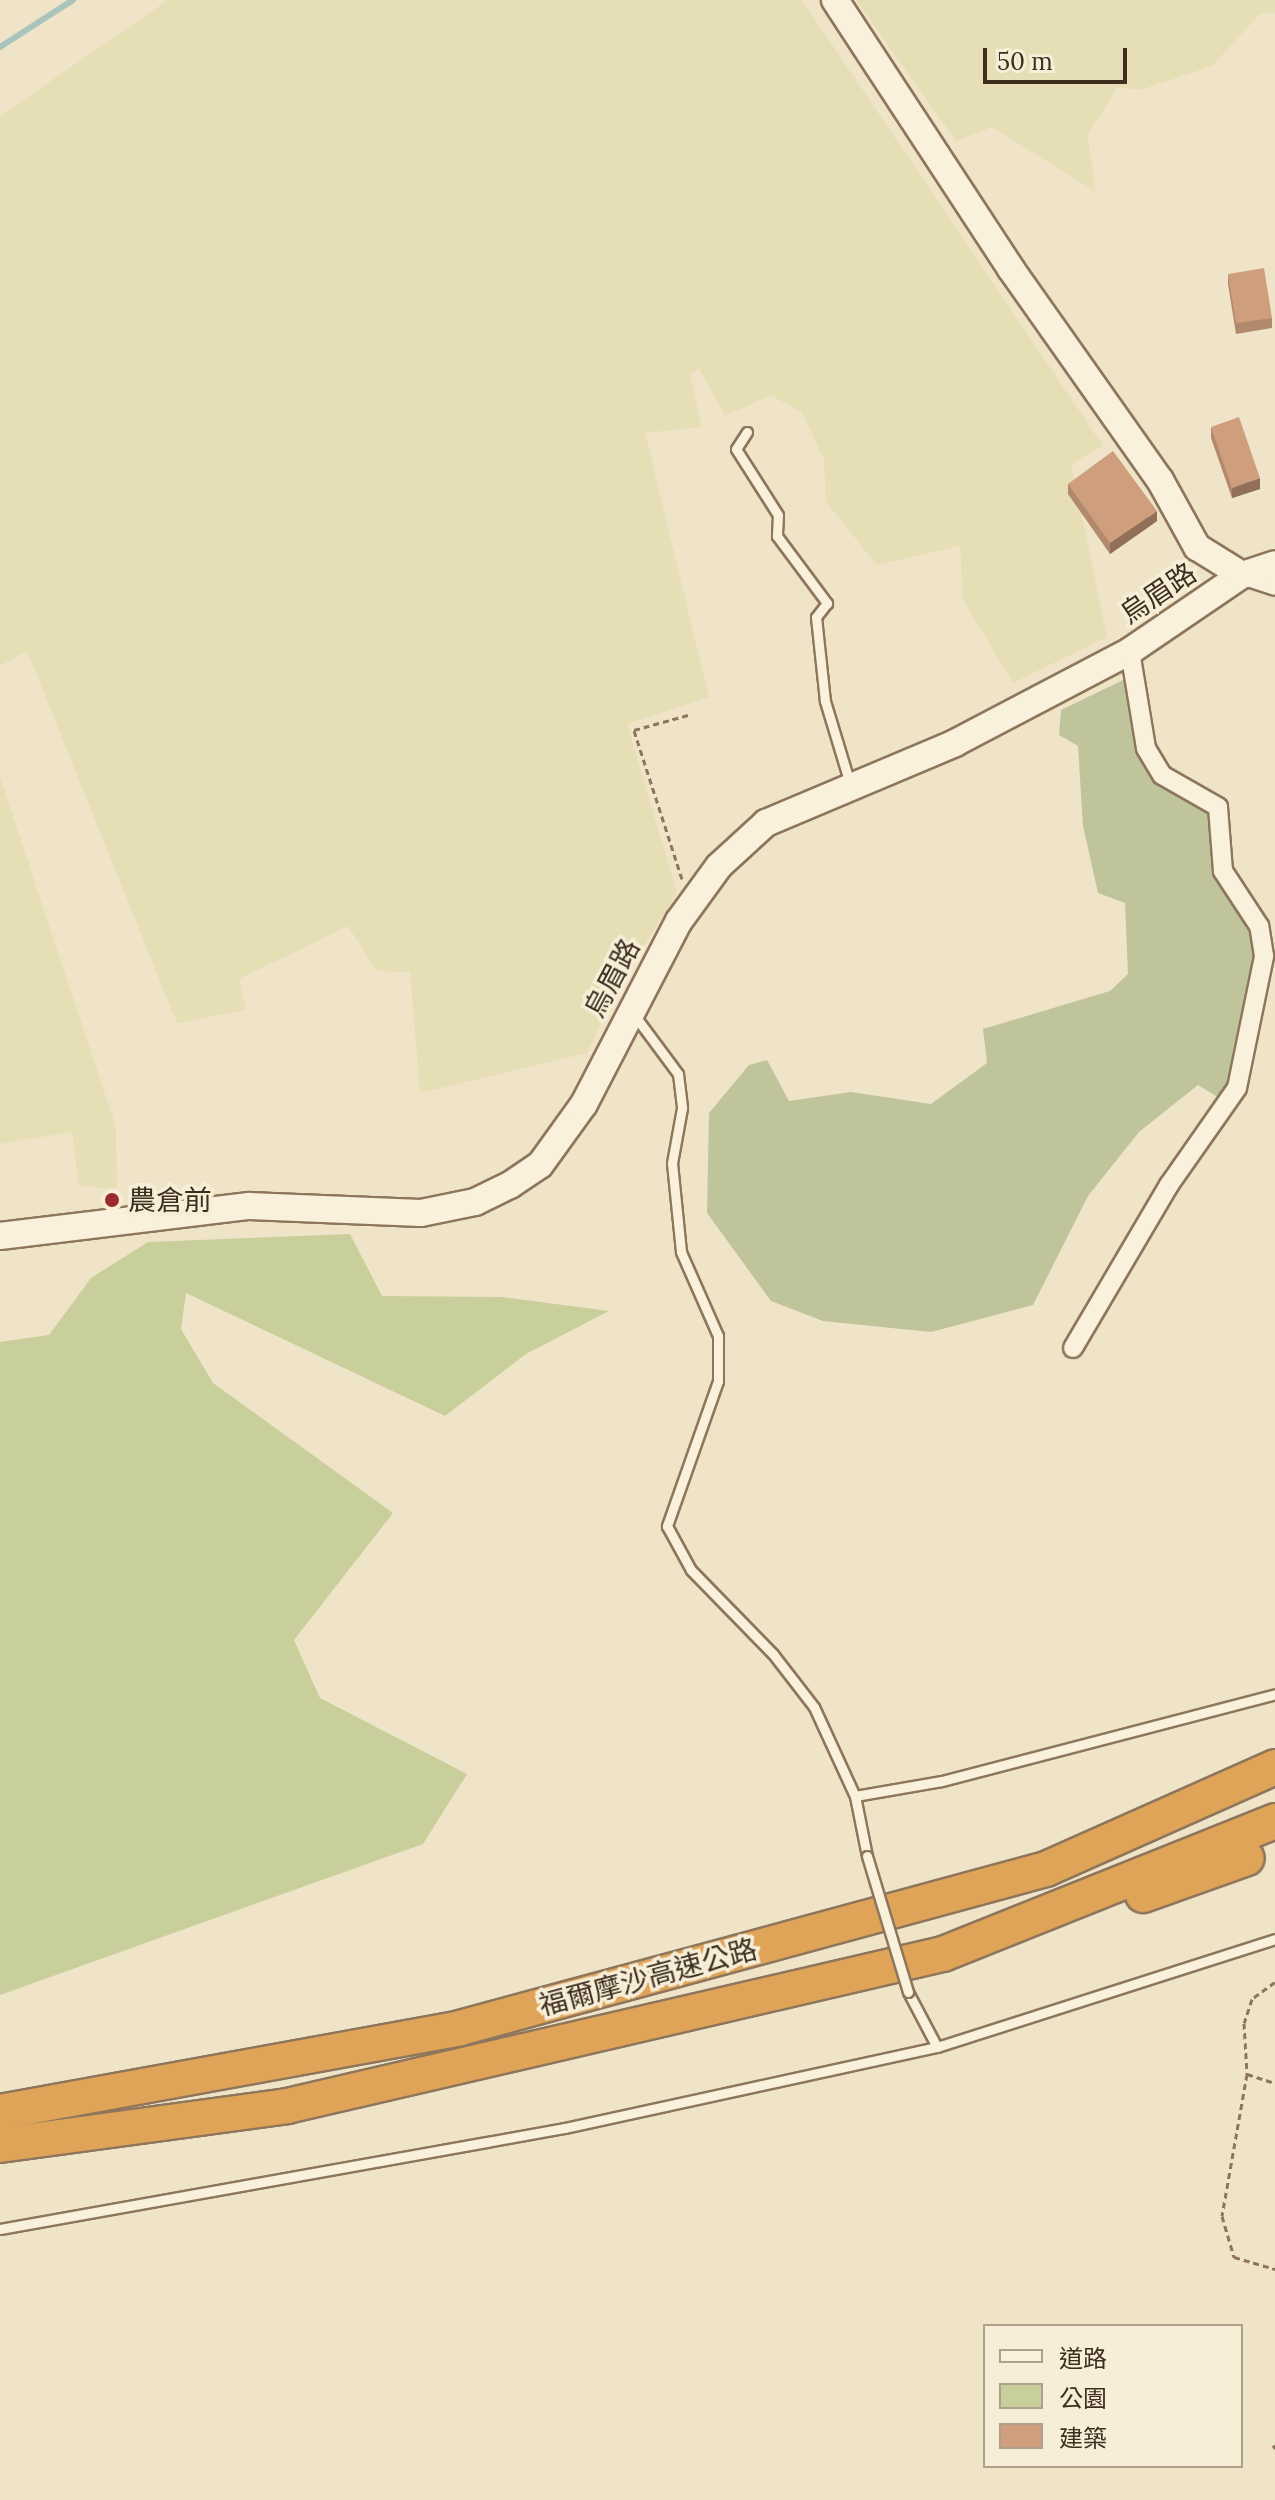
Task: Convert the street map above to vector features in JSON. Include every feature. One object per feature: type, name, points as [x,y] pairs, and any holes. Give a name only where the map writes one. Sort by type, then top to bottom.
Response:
[{"type":"highway","name":"福爾摩沙高速公路","points":[[0,2112],[476,2024],[1046,1869],[1270,1767]]},
{"type":"highway","name":"福爾摩沙高速公路","points":[[0,2145],[287,2106],[943,1954],[1275,1821]]},
{"type":"highway","points":[[943,1954],[1188,1882],[1275,1846]]},
{"type":"main road","points":[[835,0],[1011,269],[1160,480],[1197,547],[1242,575]]},
{"type":"main road","name":"烏眉路","points":[[0,1236],[235,1207],[421,1213],[475,1202],[540,1165],[584,1104],[629,1011],[691,905],[719,866],[766,823],[850,784],[955,743],[1130,651],[1242,575],[1275,564]]},
{"type":"street","name":"烏眉路","points":[[1242,575],[1275,586]]},
{"type":"street","points":[[1073,1348],[1169,1185],[1237,1088],[1264,956],[1259,926],[1223,871],[1218,807],[1162,775],[1146,748],[1130,651]]},
{"type":"lane","points":[[747,432],[736,449],[778,515],[777,536],[827,603],[816,617],[825,701],[850,784]]},
{"type":"lane","points":[[629,1011],[678,1074],[682,1108],[672,1163],[681,1252],[718,1336],[718,1381],[667,1526],[691,1570],[773,1654],[814,1707],[855,1796],[867,1856],[908,1992],[937,2047]]},
{"type":"lane","points":[[855,1796],[942,1781],[1275,1694]]},
{"type":"lane","points":[[0,2229],[565,2128],[937,2047],[1275,1939]]},
{"type":"path","points":[[688,715],[634,730],[691,905]]},
{"type":"path","points":[[1275,1982],[1252,1999],[1244,2023],[1247,2074],[1222,2216],[1234,2257],[1275,2269]]},
{"type":"path","points":[[1247,2074],[1275,2083]]},
{"type":"shaded area","points":[[168,0],[802,0],[1103,446],[1071,464],[1107,637],[1013,683],[963,600],[960,546],[877,565],[826,502],[824,459],[802,413],[771,395],[725,416],[699,368],[690,374],[702,427],[645,433],[709,697],[627,724],[677,893],[615,993],[587,1053],[420,1093],[410,972],[377,971],[348,926],[239,979],[246,1010],[177,1023],[27,651],[0,666],[0,116]]},
{"type":"shaded area","points":[[856,0],[1275,0],[1275,13],[1261,13],[1212,66],[1140,90],[1118,87],[1087,135],[1096,192],[992,127],[956,141]]},
{"type":"shaded area","points":[[0,777],[116,1127],[117,1189],[79,1186],[72,1132],[0,1144]]},
{"type":"green space","points":[[1125,679],[1151,776],[1217,811],[1218,863],[1267,961],[1229,1104],[1198,1085],[1139,1132],[1088,1196],[1033,1305],[931,1332],[823,1321],[771,1301],[707,1213],[709,1113],[749,1065],[767,1060],[789,1101],[851,1092],[931,1104],[987,1063],[983,1029],[1110,991],[1128,974],[1125,903],[1098,893],[1083,826],[1078,746],[1059,735],[1061,710]]},
{"type":"green space","points":[[350,1234],[382,1296],[502,1297],[609,1311],[526,1354],[445,1416],[186,1293],[181,1329],[213,1383],[393,1513],[294,1640],[320,1698],[467,1774],[423,1844],[0,1995],[0,1342],[49,1335],[91,1278],[148,1242]]},
{"type":"building","points":[[1264,268],[1272,318],[1236,323],[1228,274]]},
{"type":"building","points":[[1239,417],[1260,478],[1232,488],[1211,427]]},
{"type":"building","points":[[1113,451],[1157,511],[1110,543],[1068,484]]},
{"type":"waterway","points":[[0,47],[73,0]]},
{"type":"place","name":"農倉前","points":[[112,1200]]}]
